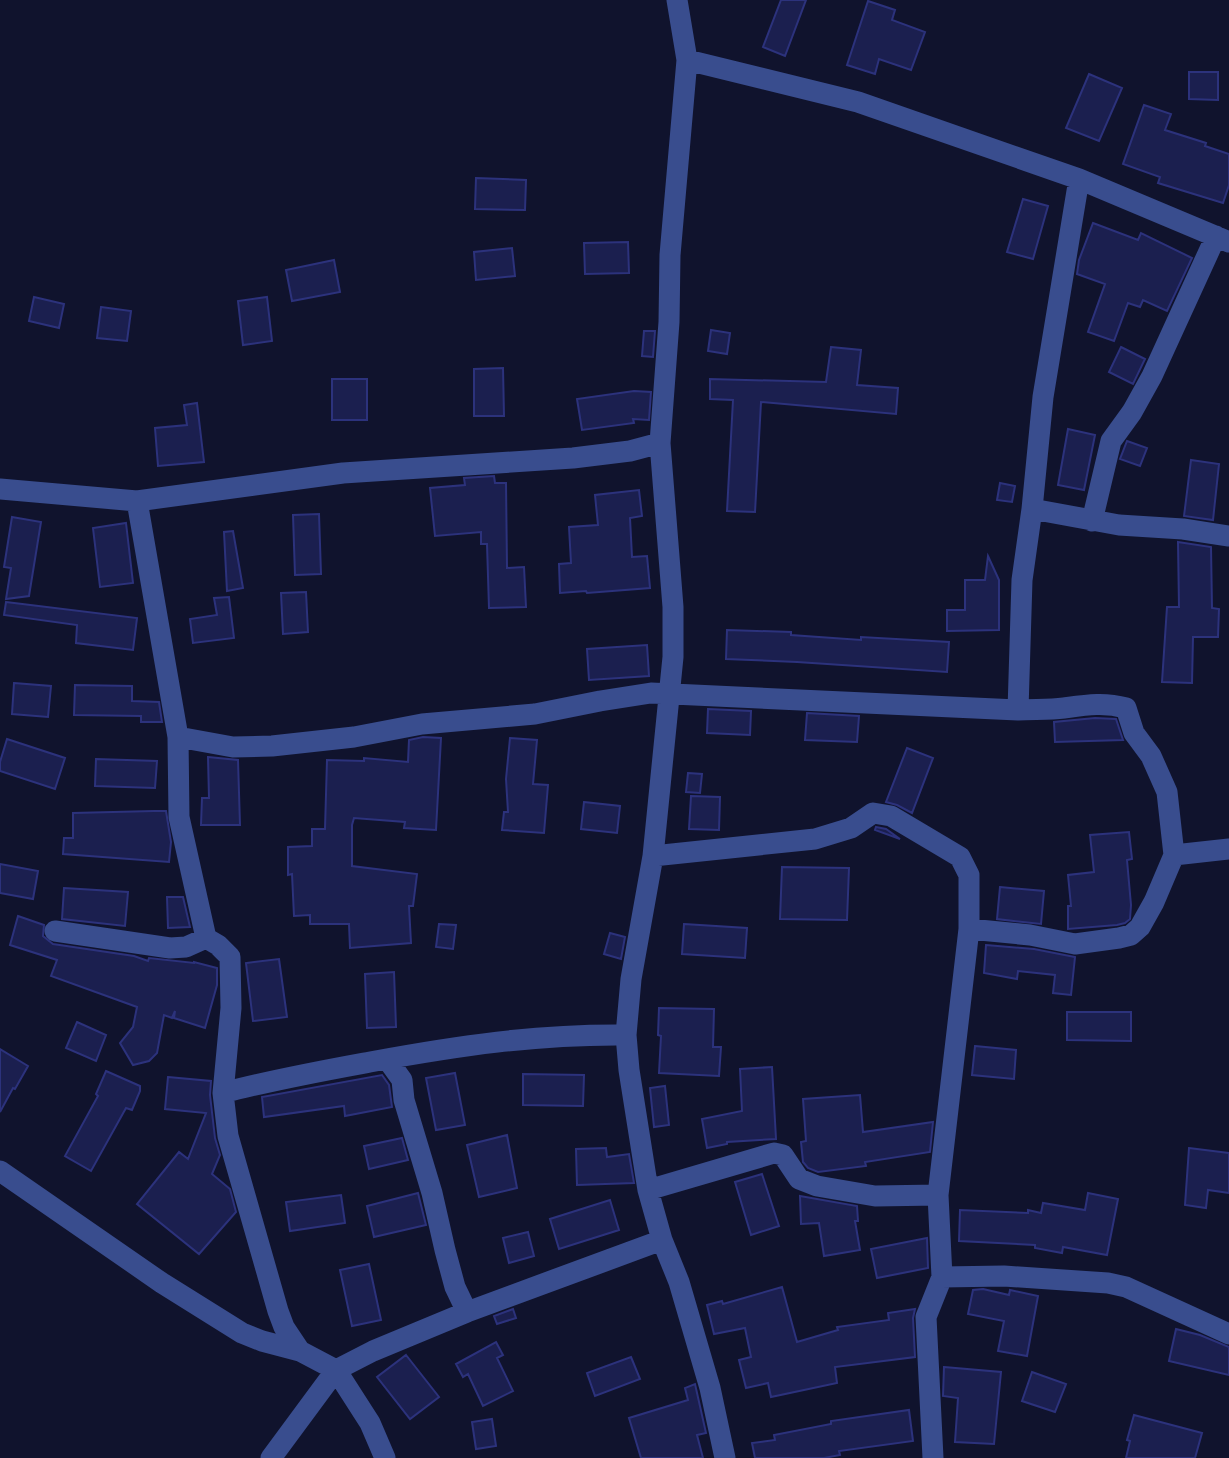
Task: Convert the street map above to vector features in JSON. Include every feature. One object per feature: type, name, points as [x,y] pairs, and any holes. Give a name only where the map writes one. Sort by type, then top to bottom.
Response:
[{"type":"street","points":[[677,0],[687,60],[671,242],[669,322],[660,443],[673,607],[673,657],[653,856],[631,979],[626,1035],[648,1190],[710,1388],[725,1458]]},
{"type":"street","points":[[687,60],[858,102],[1079,179],[1222,239],[1152,376],[1132,412],[1111,441],[1092,521]]},
{"type":"street","points":[[1018,710],[1022,580],[1043,397],[1079,179]]},
{"type":"street","points":[[0,489],[137,501],[343,473],[573,458],[630,451],[660,443]]},
{"type":"street","points":[[137,501],[178,737],[179,817],[206,938],[230,957],[231,1008],[223,1093],[232,1153],[278,1311],[284,1327],[300,1351]]},
{"type":"street","points":[[1032,509],[1092,521],[1149,528],[1183,528],[1229,536]]},
{"type":"street","points":[[178,737],[233,747],[272,746],[354,737],[422,724],[535,714],[625,696],[668,693],[1018,710],[1063,708],[1088,703],[1126,708],[1134,733],[1151,756],[1167,792],[1174,855],[1140,927],[1130,935],[1074,944],[1030,935],[969,929]]},
{"type":"street","points":[[653,856],[815,839],[851,828],[873,813],[891,816],[960,857],[969,875],[969,929],[938,1195],[942,1277],[926,1317],[933,1458]]},
{"type":"street","points":[[1174,855],[1229,849]]},
{"type":"street","points":[[55,931],[170,947],[186,947],[206,938]]},
{"type":"street","points":[[223,1093],[288,1078],[489,1041],[579,1034],[626,1035]]},
{"type":"street","points":[[387,1059],[402,1080],[404,1100],[432,1193],[455,1286],[467,1312]]},
{"type":"street","points":[[648,1190],[774,1153],[783,1155],[799,1179],[817,1186],[842,1188],[875,1196],[938,1195]]},
{"type":"street","points":[[0,1171],[162,1283],[242,1333],[300,1351],[336,1370],[370,1423],[385,1458]]},
{"type":"street","points":[[271,1458],[336,1370],[373,1351],[467,1312],[662,1240]]},
{"type":"street","points":[[942,1277],[1004,1276],[1108,1283],[1126,1287],[1229,1334]]},
{"type":"building","points":[[781,0],[806,0],[785,56],[763,47]]},
{"type":"building","points":[[868,1],[895,10],[892,20],[925,32],[911,70],[879,59],[875,74],[847,65]]},
{"type":"building","points":[[1189,72],[1218,72],[1218,100],[1189,99]]},
{"type":"building","points":[[1089,74],[1122,88],[1099,141],[1066,128]]},
{"type":"building","points":[[1144,105],[1171,114],[1165,130],[1206,143],[1205,146],[1229,154],[1229,185],[1223,203],[1158,183],[1160,177],[1123,164]]},
{"type":"building","points":[[476,178],[526,180],[525,210],[475,209]]},
{"type":"building","points":[[1023,199],[1048,206],[1033,259],[1007,252]]},
{"type":"building","points":[[1093,223],[1138,240],[1141,233],[1192,258],[1167,311],[1143,300],[1140,307],[1128,303],[1114,341],[1088,332],[1105,284],[1077,274],[1079,260]]},
{"type":"building","points":[[628,242],[629,273],[585,274],[584,243]]},
{"type":"building","points":[[512,248],[515,276],[476,280],[474,252]]},
{"type":"building","points":[[334,260],[340,292],[292,301],[286,270]]},
{"type":"building","points":[[34,297],[64,304],[59,328],[29,321]]},
{"type":"building","points":[[267,297],[272,341],[243,345],[238,301]]},
{"type":"building","points":[[101,307],[131,311],[127,341],[97,338]]},
{"type":"building","points":[[711,330],[730,333],[727,354],[708,351]]},
{"type":"building","points":[[644,331],[655,331],[653,357],[642,356]]},
{"type":"building","points":[[831,347],[861,350],[857,385],[898,388],[896,414],[761,402],[755,512],[727,511],[733,400],[710,399],[710,379],[826,382]]},
{"type":"building","points":[[1121,347],[1145,359],[1133,384],[1109,372]]},
{"type":"building","points":[[503,368],[504,416],[474,416],[474,369]]},
{"type":"building","points":[[332,379],[367,379],[367,420],[332,420]]},
{"type":"building","points":[[634,391],[651,392],[649,420],[633,419],[634,423],[582,430],[577,399]]},
{"type":"building","points":[[197,403],[204,462],[158,466],[155,428],[187,425],[184,405]]},
{"type":"building","points":[[1068,429],[1095,435],[1084,490],[1058,485]]},
{"type":"building","points":[[1127,441],[1147,448],[1140,466],[1120,459]]},
{"type":"building","points":[[1191,460],[1219,464],[1213,520],[1184,516]]},
{"type":"building","points":[[494,476],[495,483],[506,483],[507,568],[524,567],[526,607],[489,608],[487,544],[481,544],[481,532],[435,536],[430,488],[465,485],[464,478]]},
{"type":"building","points":[[1000,483],[1015,486],[1012,502],[997,500]]},
{"type":"building","points":[[639,490],[642,516],[630,518],[632,557],[647,556],[650,588],[560,593],[559,564],[571,563],[569,527],[598,525],[595,495]]},
{"type":"building","points":[[319,514],[321,574],[295,575],[293,515]]},
{"type":"building","points":[[12,517],[41,522],[29,596],[6,599],[11,568],[4,567]]},
{"type":"building","points":[[126,523],[133,583],[100,587],[93,528]]},
{"type":"building","points":[[233,531],[243,588],[227,591],[224,532]]},
{"type":"building","points":[[1178,542],[1211,547],[1212,608],[1219,609],[1218,637],[1193,637],[1192,683],[1162,682],[1167,607],[1179,607]]},
{"type":"building","points":[[988,556],[999,580],[999,630],[947,631],[947,610],[965,610],[965,580],[985,580]]},
{"type":"building","points":[[306,592],[308,632],[283,634],[281,593]]},
{"type":"building","points":[[229,597],[234,638],[193,643],[190,619],[217,615],[214,598]]},
{"type":"building","points":[[6,602],[137,618],[133,650],[76,643],[77,625],[4,615]]},
{"type":"building","points":[[727,630],[791,632],[791,635],[861,640],[861,637],[949,642],[947,672],[726,659]]},
{"type":"building","points":[[647,645],[649,676],[589,680],[587,649]]},
{"type":"building","points":[[14,683],[51,686],[48,717],[12,714]]},
{"type":"building","points":[[75,685],[132,686],[132,701],[159,702],[162,722],[141,722],[141,716],[74,715]]},
{"type":"building","points":[[708,709],[751,711],[750,735],[707,733]]},
{"type":"building","points":[[807,713],[859,716],[857,742],[805,740]]},
{"type":"building","points":[[1116,719],[1123,740],[1055,742],[1054,722]]},
{"type":"building","points":[[423,737],[441,738],[436,830],[404,828],[405,822],[354,818],[352,825],[352,866],[417,874],[413,906],[409,906],[411,943],[350,948],[349,924],[310,924],[310,915],[294,916],[292,874],[288,875],[288,847],[312,846],[312,829],[325,829],[327,760],[364,761],[364,758],[408,762],[409,740]]},
{"type":"building","points":[[510,738],[537,740],[533,784],[548,785],[544,833],[502,830],[504,812],[508,812],[506,779]]},
{"type":"building","points":[[7,739],[65,758],[55,789],[0,771]]},
{"type":"building","points":[[907,748],[933,758],[912,813],[886,802]]},
{"type":"building","points":[[208,757],[238,760],[240,825],[201,825],[202,798],[209,798]]},
{"type":"building","points":[[96,759],[157,761],[155,788],[95,786]]},
{"type":"building","points":[[688,773],[702,774],[700,793],[686,792]]},
{"type":"building","points":[[691,796],[720,797],[719,830],[689,829]]},
{"type":"building","points":[[584,802],[620,806],[617,833],[581,829]]},
{"type":"building","points":[[166,811],[171,842],[169,862],[63,854],[64,838],[73,838],[73,813]]},
{"type":"building","points":[[876,827],[886,829],[900,839],[875,830]]},
{"type":"building","points":[[1129,832],[1132,859],[1127,860],[1130,919],[1117,925],[1068,929],[1068,906],[1071,906],[1068,875],[1094,872],[1090,835]]},
{"type":"building","points":[[0,864],[38,871],[33,899],[0,893]]},
{"type":"building","points":[[782,867],[849,868],[847,920],[780,919]]},
{"type":"building","points":[[1000,887],[1044,891],[1041,924],[997,919]]},
{"type":"building","points":[[64,888],[128,892],[125,926],[62,919]]},
{"type":"building","points":[[167,897],[183,897],[190,927],[168,928]]},
{"type":"building","points":[[18,916],[44,925],[43,936],[53,944],[134,956],[148,961],[149,958],[194,962],[217,968],[217,985],[205,1028],[174,1018],[175,1011],[172,1018],[164,1015],[157,1053],[149,1061],[133,1065],[120,1043],[133,1027],[137,1007],[51,976],[57,960],[10,945]]},
{"type":"building","points":[[439,924],[456,925],[453,949],[436,947]]},
{"type":"building","points":[[684,924],[747,928],[745,958],[682,954]]},
{"type":"building","points":[[610,933],[625,937],[621,959],[604,954]]},
{"type":"building","points":[[986,945],[1034,949],[1075,957],[1071,995],[1053,993],[1055,975],[1018,971],[1017,979],[984,973]]},
{"type":"building","points":[[279,959],[287,1017],[253,1021],[246,963]]},
{"type":"building","points":[[394,972],[396,1027],[367,1028],[365,974]]},
{"type":"building","points":[[659,1008],[714,1009],[713,1047],[721,1047],[719,1076],[659,1073]]},
{"type":"building","points":[[1067,1012],[1131,1012],[1131,1041],[1067,1040]]},
{"type":"building","points":[[77,1022],[106,1035],[96,1061],[66,1048]]},
{"type":"building","points":[[975,1046],[1016,1050],[1014,1079],[972,1075]]},
{"type":"building","points":[[0,1049],[28,1066],[0,1112]]},
{"type":"building","points":[[772,1067],[776,1139],[727,1142],[707,1148],[702,1119],[742,1111],[740,1069]]},
{"type":"building","points":[[106,1071],[140,1086],[140,1091],[132,1110],[126,1108],[91,1171],[65,1156],[98,1096],[96,1094]]},
{"type":"building","points":[[455,1073],[465,1125],[436,1130],[426,1078]]},
{"type":"building","points":[[523,1074],[584,1075],[583,1106],[523,1105]]},
{"type":"building","points":[[382,1075],[389,1085],[392,1107],[345,1116],[344,1106],[264,1117],[262,1097]]},
{"type":"building","points":[[168,1077],[211,1081],[215,1138],[220,1155],[212,1174],[230,1189],[236,1212],[199,1254],[137,1204],[179,1152],[188,1159],[206,1113],[165,1109]]},
{"type":"building","points":[[665,1086],[669,1125],[654,1127],[650,1088]]},
{"type":"building","points":[[860,1095],[863,1132],[933,1122],[930,1152],[865,1162],[866,1166],[818,1172],[808,1168],[803,1162],[801,1142],[806,1141],[803,1099]]},
{"type":"building","points":[[507,1135],[517,1188],[479,1197],[467,1145]]},
{"type":"building","points":[[402,1138],[408,1160],[369,1169],[364,1146]]},
{"type":"building","points":[[606,1148],[607,1157],[629,1154],[634,1183],[577,1185],[576,1149]]},
{"type":"building","points":[[1189,1148],[1229,1153],[1229,1193],[1208,1190],[1206,1208],[1185,1205]]},
{"type":"building","points":[[762,1174],[779,1226],[751,1235],[735,1182]]},
{"type":"building","points":[[418,1193],[426,1225],[374,1237],[367,1206]]},
{"type":"building","points":[[1088,1193],[1118,1199],[1107,1255],[1063,1247],[1062,1253],[1035,1248],[1035,1245],[959,1241],[960,1210],[1028,1213],[1028,1210],[1041,1213],[1043,1203],[1085,1210]]},
{"type":"building","points":[[341,1195],[345,1223],[290,1231],[286,1202]]},
{"type":"building","points":[[800,1196],[857,1206],[858,1221],[855,1221],[860,1250],[824,1256],[819,1223],[801,1224]]},
{"type":"building","points":[[610,1200],[619,1230],[559,1249],[550,1219]]},
{"type":"building","points":[[528,1232],[534,1256],[509,1263],[503,1238]]},
{"type":"building","points":[[927,1238],[928,1268],[877,1278],[871,1249]]},
{"type":"building","points":[[369,1264],[381,1320],[352,1326],[340,1270]]},
{"type":"building","points":[[782,1287],[797,1342],[838,1330],[837,1327],[889,1320],[888,1313],[915,1309],[915,1357],[835,1367],[837,1383],[771,1397],[768,1383],[746,1388],[739,1360],[751,1357],[745,1328],[714,1334],[707,1305],[722,1301],[723,1304]]},
{"type":"building","points":[[983,1289],[1009,1295],[1010,1290],[1038,1296],[1027,1356],[998,1351],[1004,1321],[968,1314],[973,1290]]},
{"type":"building","points":[[513,1309],[516,1318],[497,1324],[494,1316]]},
{"type":"building","points":[[1176,1329],[1229,1347],[1229,1375],[1169,1361]]},
{"type":"building","points":[[496,1342],[503,1355],[497,1358],[513,1391],[483,1406],[468,1374],[463,1377],[456,1364]]},
{"type":"building","points":[[406,1355],[439,1397],[410,1419],[377,1377]]},
{"type":"building","points":[[631,1357],[640,1379],[595,1396],[587,1373]]},
{"type":"building","points":[[944,1367],[1001,1372],[994,1444],[955,1442],[958,1398],[943,1396]]},
{"type":"building","points":[[1032,1372],[1066,1384],[1055,1412],[1022,1401]]},
{"type":"building","points":[[695,1384],[706,1433],[697,1435],[703,1458],[641,1458],[629,1418],[688,1400],[685,1388]]},
{"type":"building","points":[[909,1410],[913,1441],[839,1451],[840,1455],[824,1458],[755,1458],[752,1443],[775,1440],[774,1435],[831,1424],[831,1421]]},
{"type":"building","points":[[1134,1415],[1202,1433],[1195,1458],[1126,1458],[1130,1441],[1127,1440]]},
{"type":"building","points":[[492,1419],[496,1446],[476,1449],[472,1422]]}]
